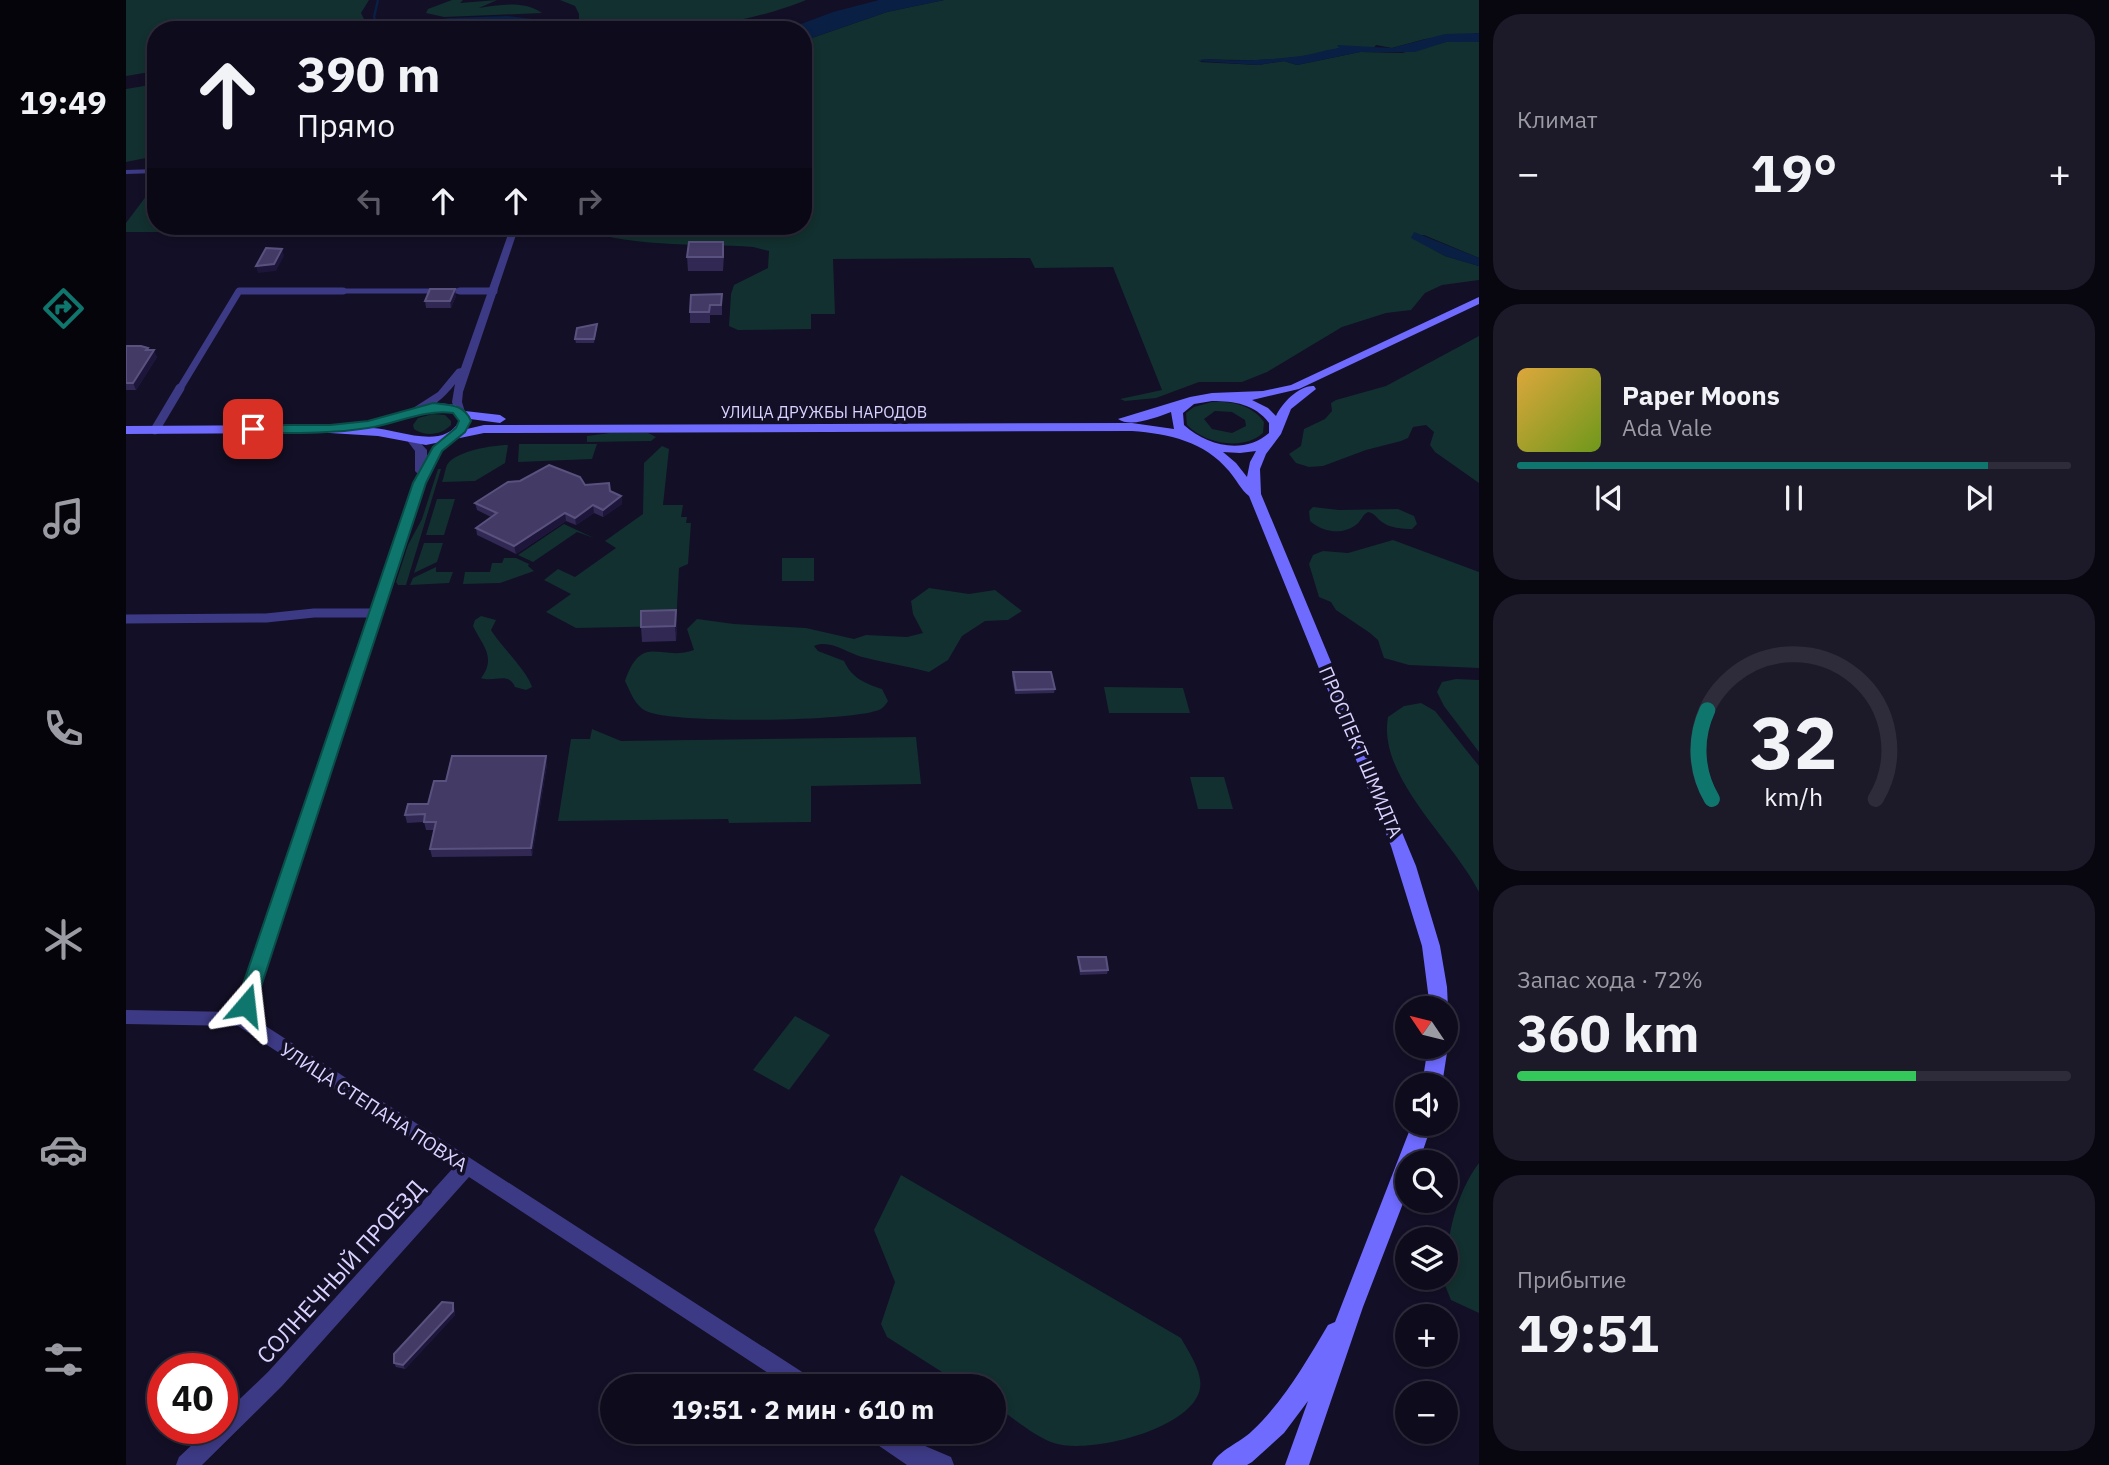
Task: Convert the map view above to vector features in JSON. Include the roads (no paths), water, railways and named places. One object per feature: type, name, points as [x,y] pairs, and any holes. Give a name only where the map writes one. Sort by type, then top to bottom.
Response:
[{"type":"main road","points":[[1228,398],[1263,395],[1295,387],[1479,300]]},
{"type":"main road","points":[[1274,435],[1283,411],[1304,392],[1479,309]]},
{"type":"main road","name":"УЛИЦА ДРУЖБЫ НАРОДОВ","points":[[330,429],[381,423],[412,412],[439,407],[495,419],[1121,419],[1148,416],[1207,397],[1228,398]]},
{"type":"main road","points":[[1228,398],[1263,409],[1274,420],[1274,435]]},
{"type":"main road","points":[[1186,403],[1177,412],[1176,420],[1183,432],[1196,440]]},
{"type":"main road","points":[[409,438],[399,427],[401,421],[412,412]]},
{"type":"main road","points":[[454,435],[465,424],[461,413]]},
{"type":"main road","name":"УЛИЦА ДРУЖБЫ НАРОДОВ","points":[[330,429],[378,432],[432,441],[484,429],[1132,427],[1165,430],[1220,447],[1242,449],[1262,445],[1274,435]]},
{"type":"main road","points":[[126,430],[330,429]]},
{"type":"main road","name":"ПРОСПЕКТ ШМИДТА","points":[[1274,435],[1259,453],[1253,466],[1252,482],[1257,504],[1418,894],[1437,971],[1438,996]]},
{"type":"main road","name":"ПРОСПЕКТ ШМИДТА","points":[[1196,440],[1232,466],[1257,504]]},
{"type":"main road","points":[[1297,1465],[1352,1307],[1395,1197]]},
{"type":"main road","points":[[1224,1465],[1251,1449],[1289,1408],[1352,1307]]},
{"type":"street","points":[[126,172],[147,171]]},
{"type":"street","points":[[461,413],[457,398],[512,235]]},
{"type":"street","points":[[156,430],[239,291],[494,291]]},
{"type":"street","points":[[412,412],[447,390],[468,361]]},
{"type":"street","points":[[126,1017],[242,1019],[419,483],[437,449],[454,435]]},
{"type":"street","points":[[409,438],[422,454],[419,483]]},
{"type":"street","points":[[126,619],[266,618],[298,617],[314,613],[376,613]]},
{"type":"street","name":"УЛИЦА СТЕПАНА ПОВХА","points":[[242,1019],[787,1374]]},
{"type":"street","name":"СОЛНЕЧНЫЙ ПРОЕЗД","points":[[187,1465],[275,1379],[466,1167]]},
{"type":"street","points":[[895,1444],[926,1465]]},
{"type":"street","points":[[898,1446],[943,1465]]},
{"type":"water","points":[[879,0],[944,0],[887,12],[812,38],[812,21],[809,21]]},
{"type":"water","points":[[507,16],[549,21],[423,21]]},
{"type":"water","points":[[1479,33],[1479,42],[1446,42],[1415,52],[1360,52],[1297,65],[1284,61],[1258,65],[1198,61],[1298,56],[1339,48],[1337,45],[1392,48],[1445,34]]},
{"type":"water","points":[[1414,232],[1479,258],[1479,266],[1445,256],[1411,238]]},
{"type":"waterway","points":[[376,21],[378,0]]}]
